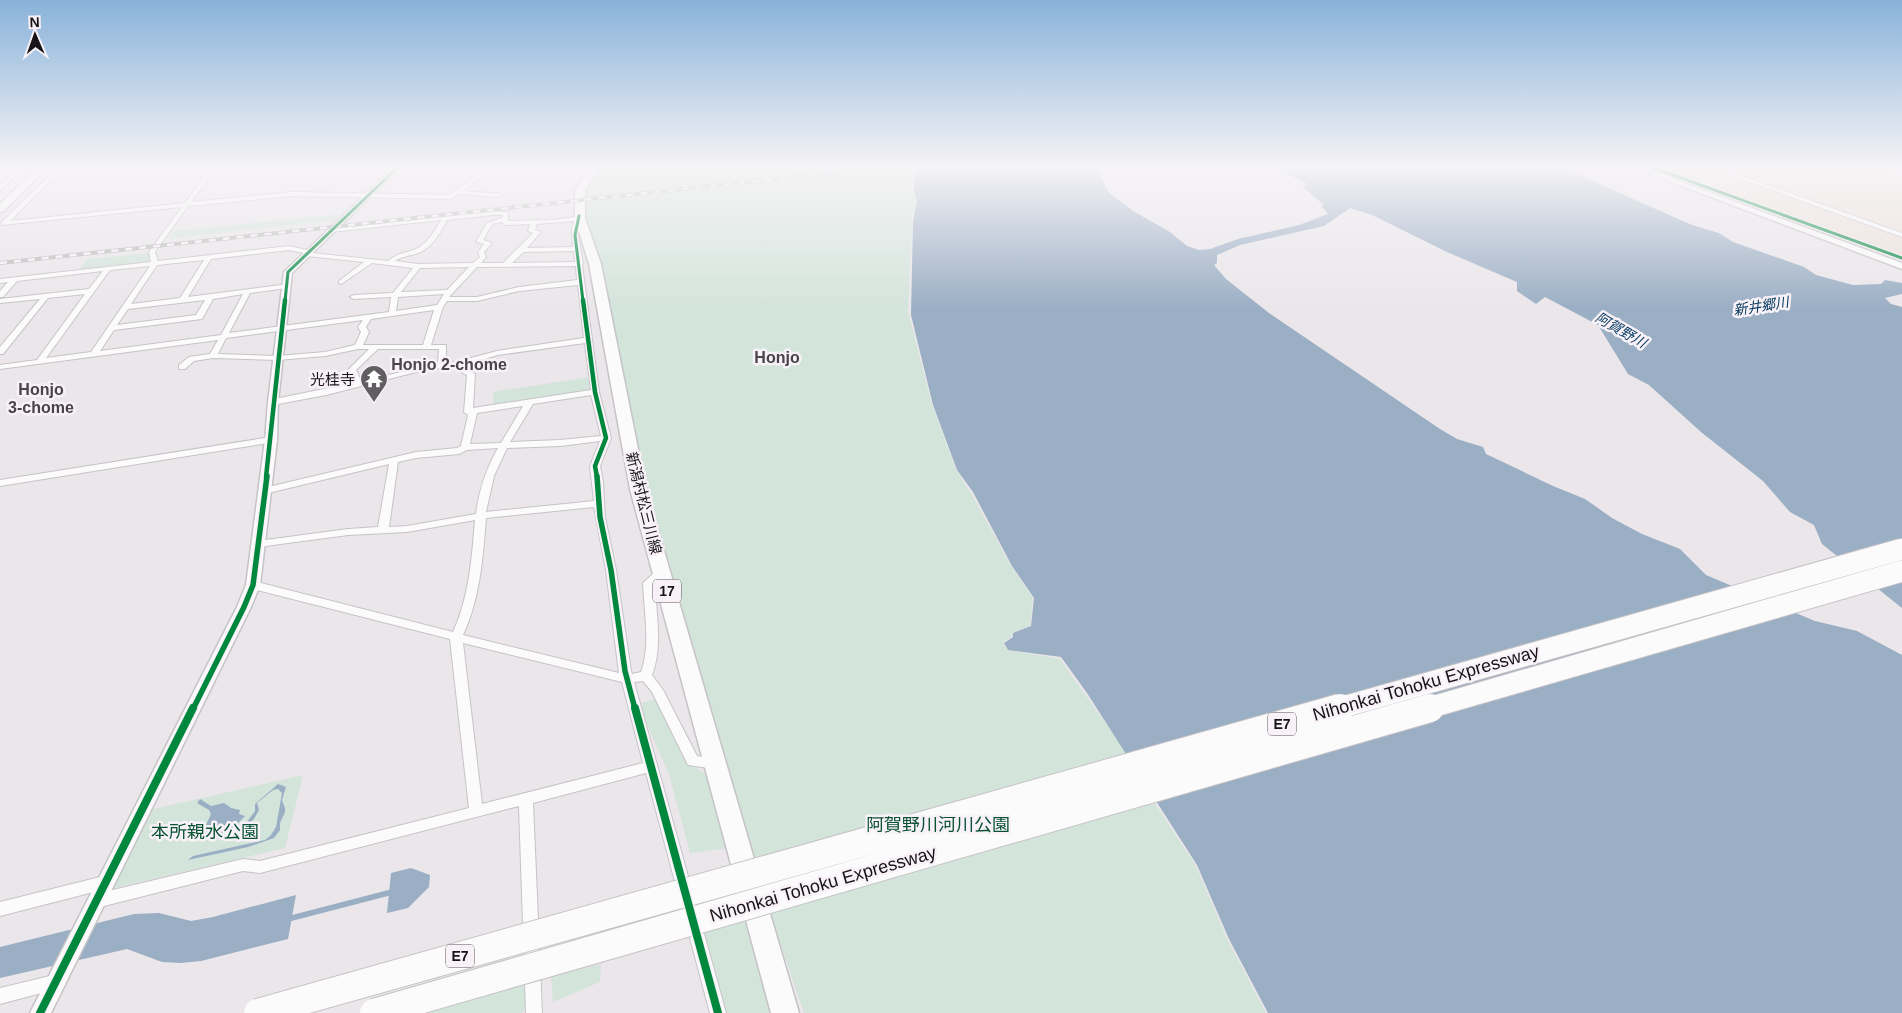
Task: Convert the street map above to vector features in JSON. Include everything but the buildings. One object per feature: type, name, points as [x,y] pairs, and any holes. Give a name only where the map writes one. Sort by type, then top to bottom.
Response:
[{"type":"highway","name":"Nihonkai Tohoku Expressway","points":[[258,1013],[1902,549]]},
{"type":"highway","name":"Nihonkai Tohoku Expressway","points":[[374,1013],[1902,571]]},
{"type":"main road","name":"新潟村松三川線","points":[[579,217],[587,248],[595,264],[638,489],[786,1013]]},
{"type":"street","points":[[2,224],[12,214]]},
{"type":"street","points":[[2,224],[97,214]]},
{"type":"street","points":[[94,354],[155,263],[152,252],[180,214]]},
{"type":"street","points":[[40,1013],[253,585],[271,440],[273,402],[288,272],[348,214]]},
{"type":"street","points":[[331,230],[490,214]]},
{"type":"street","points":[[504,220],[506,214]]},
{"type":"street","points":[[1762,214],[1902,266]]},
{"type":"street","points":[[1844,214],[1902,235]]},
{"type":"street","points":[[504,220],[505,223],[534,223],[579,217],[575,229],[588,340],[595,392],[606,438],[595,466],[599,504],[627,679],[718,1013]]},
{"type":"street","points":[[389,263],[400,254],[415,252],[433,237],[445,218]]},
{"type":"street","points":[[426,347],[439,307],[450,292],[483,257],[481,252],[489,243],[480,242],[482,235],[490,223],[504,220]]},
{"type":"street","points":[[504,266],[538,232],[531,231],[534,223]]},
{"type":"street","points":[[0,281],[289,248],[308,253],[369,262],[418,266],[580,264]]},
{"type":"street","points":[[522,250],[578,249]]},
{"type":"street","points":[[184,300],[208,258]]},
{"type":"street","points":[[341,282],[369,262]]},
{"type":"street","points":[[392,314],[395,295],[418,266]]},
{"type":"street","points":[[40,362],[108,269]]},
{"type":"street","points":[[0,295],[15,279]]},
{"type":"street","points":[[445,299],[476,299],[512,290],[582,282]]},
{"type":"street","points":[[127,307],[286,286]]},
{"type":"street","points":[[0,301],[91,291]]},
{"type":"street","points":[[213,356],[248,292]]},
{"type":"street","points":[[354,297],[450,292]]},
{"type":"street","points":[[0,352],[46,296]]},
{"type":"street","points":[[112,328],[199,318],[210,297]]},
{"type":"street","points":[[0,366],[281,330],[439,307]]},
{"type":"street","points":[[358,347],[365,332],[362,327],[368,317]]},
{"type":"street","points":[[273,402],[396,374],[461,363],[497,353],[588,340]]},
{"type":"street","points":[[182,367],[192,359],[213,356],[278,358],[319,355],[358,347],[443,347],[442,366]]},
{"type":"street","points":[[358,384],[352,370],[376,348]]},
{"type":"street","points":[[461,363],[464,370],[471,374],[468,412],[595,392]]},
{"type":"street","points":[[476,812],[456,637],[462,625],[477,555],[480,516],[486,488],[505,445],[530,402]]},
{"type":"street","points":[[465,447],[474,411]]},
{"type":"street","points":[[264,491],[416,455],[459,451],[465,447],[560,443],[606,438]]},
{"type":"street","points":[[0,483],[271,440]]},
{"type":"street","points":[[382,530],[394,460]]},
{"type":"street","points":[[258,544],[348,532],[407,528],[480,516],[599,504]]},
{"type":"street","points":[[646,676],[650,668],[652,639],[649,583],[662,572]]},
{"type":"street","points":[[253,585],[627,679],[646,676]]},
{"type":"street","points":[[646,676],[657,690],[693,761],[715,764]]},
{"type":"street","points":[[95,901],[243,865],[260,867],[650,767]]},
{"type":"street","points":[[526,799],[534,1013]]},
{"type":"street","points":[[0,909],[104,883]]},
{"type":"street","points":[[0,996],[54,983]]},
{"type":"shaded area","points":[[1781,214],[1902,214],[1902,257]]},
{"type":"green space","points":[[340,214],[336,220],[169,239],[174,231]]},
{"type":"green space","name":"阿賀野川河川公園","points":[[583,214],[914,214],[908,311],[932,405],[956,470],[971,493],[1011,566],[1033,598],[1030,626],[1013,632],[1012,636],[1003,642],[1007,650],[1060,659],[1128,755],[1156,805],[1196,866],[1227,939],[1266,1013],[804,1013],[747,846],[639,465]]},
{"type":"green space","points":[[151,253],[152,260],[146,263],[79,270],[87,259]]},
{"type":"green space","points":[[590,377],[592,390],[494,405],[493,392]]},
{"type":"green space","points":[[659,698],[688,764],[708,775],[729,848],[690,853],[669,774],[638,704]]},
{"type":"green space","name":"本所親水公園","points":[[303,775],[285,848],[114,888],[149,810]]},
{"type":"green space","points":[[750,918],[780,1013],[726,1013],[703,931]]},
{"type":"green space","points":[[601,964],[600,982],[553,1002],[551,976]]},
{"type":"green space","points":[[529,983],[531,1005],[521,1013],[423,1013]]},
{"type":"water","points":[[914,214],[1139,214],[1170,232],[1187,246],[1199,250],[1210,249],[1238,239],[1299,225],[1327,214],[1341,214],[1324,226],[1240,245],[1217,255],[1217,263],[1214,265],[1226,279],[1269,313],[1457,439],[1483,447],[1486,454],[1585,499],[1612,518],[1642,534],[1680,549],[1706,575],[1815,621],[1857,631],[1902,655],[1902,1013],[1268,1013],[1229,939],[1197,865],[1087,693],[1061,657],[1008,650],[1004,643],[1013,637],[1013,633],[1031,626],[1034,598],[1012,566],[973,492],[957,470],[933,405],[911,315]]},
{"type":"water","points":[[1370,214],[1668,214],[1692,225],[1719,233],[1733,242],[1804,267],[1816,275],[1853,285],[1881,284],[1885,280],[1902,283],[1902,294],[1885,298],[1891,304],[1902,307],[1902,608],[1822,544],[1814,525],[1790,512],[1763,481],[1701,432],[1649,385],[1628,374],[1598,325],[1545,297],[1536,304],[1517,291],[1517,282],[1447,252]]},
{"type":"water","points":[[278,784],[286,787],[282,800],[285,812],[280,823],[280,830],[274,838],[248,847],[188,860],[193,856],[265,840],[276,827],[282,793],[278,789],[273,790],[257,803],[259,810],[254,819],[243,829],[197,836],[196,833],[206,825],[211,814],[209,810],[197,803],[200,799],[211,806],[224,803],[231,808],[240,810],[239,814],[245,816],[238,823],[239,826],[244,826],[255,811],[255,804]]},
{"type":"water","points":[[411,868],[430,875],[429,887],[408,908],[387,913],[391,873]]},
{"type":"water","points":[[296,895],[288,939],[201,961],[180,963],[162,962],[127,949],[0,978],[0,947],[134,914],[159,913],[191,921]]},
{"type":"waterway","points":[[288,919],[392,892]]},
{"type":"railway","points":[[0,263],[450,214]]},
{"type":"cycle path","points":[[40,1013],[244,607],[253,585],[271,440],[273,402],[288,272],[348,214]]},
{"type":"cycle path","points":[[1781,214],[1902,258]]},
{"type":"cycle path","points":[[579,216],[575,235],[595,392],[606,438],[595,466],[600,517],[611,570],[625,671],[718,1013]]},
{"type":"place","name":"光桂寺","points":[[374,403]]},
{"type":"district","name":"Honjo","points":[[777,357]]},
{"type":"district","name":"Honjo 2-chome","points":[[449,364]]},
{"type":"district","name":"Honjo 3-chome","points":[[41,398]]},
{"type":"water label","name":"新井郷川","points":[[1761,306]]},
{"type":"water label","name":"阿賀野川","points":[[1621,330]]}]
